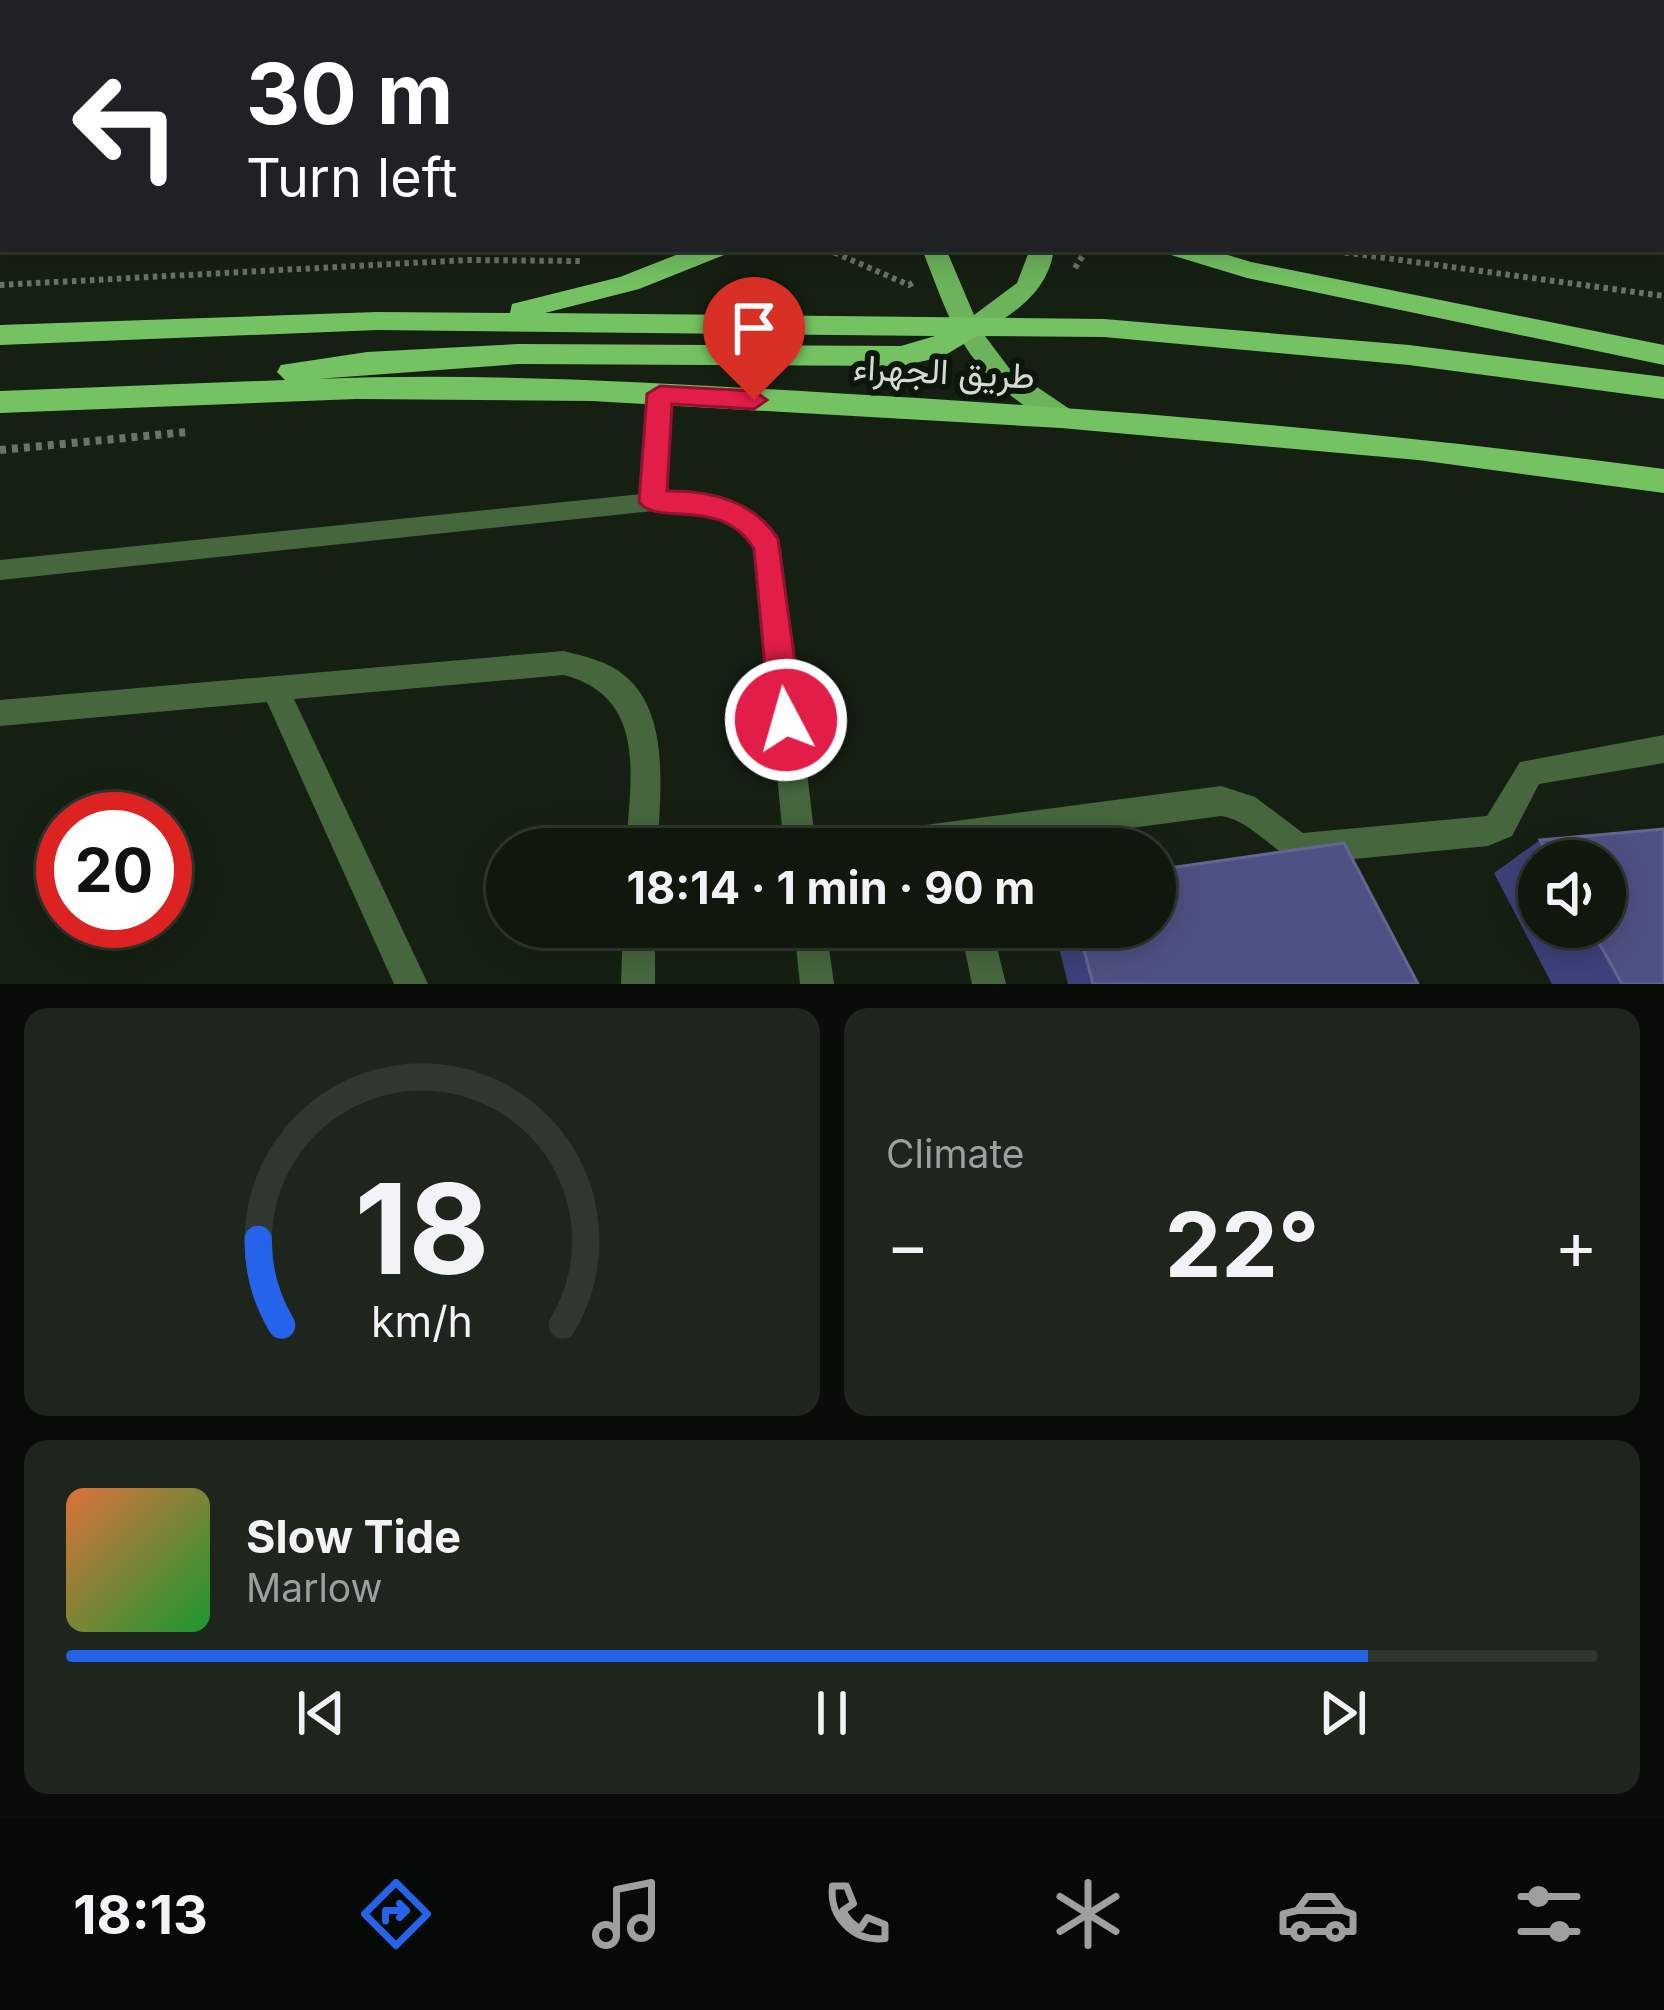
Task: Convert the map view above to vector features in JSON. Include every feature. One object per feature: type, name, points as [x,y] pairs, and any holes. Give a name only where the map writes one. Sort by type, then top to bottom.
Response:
[{"type":"highway","points":[[478,321],[629,283],[707,252]]},
{"type":"highway","points":[[1190,252],[1269,275],[1664,355]]},
{"type":"highway","name":"طريق الجهراء","points":[[0,335],[100,328],[478,321],[900,341]]},
{"type":"highway","name":"طريق الجهراء","points":[[968,330],[1105,328],[1409,356],[1664,388]]},
{"type":"highway","points":[[197,394],[294,372],[386,361],[900,341],[932,350],[968,330]]},
{"type":"highway","name":"طريق الجهراء","points":[[0,405],[40,399],[356,388],[660,394],[1060,417],[1418,448],[1664,481]]},
{"type":"main road","points":[[935,252],[968,330],[999,375],[1060,417]]},
{"type":"main road","points":[[968,330],[1026,290],[1041,252]]},
{"type":"lane","points":[[652,502],[660,394]]},
{"type":"lane","points":[[0,570],[652,502],[692,501],[733,513],[754,525],[768,548],[798,828]]},
{"type":"lane","points":[[0,713],[564,663],[592,666],[632,703],[645,732],[642,828]]},
{"type":"lane","points":[[275,688],[411,984]]},
{"type":"lane","points":[[1050,828],[1221,800],[1245,806],[1289,844],[1302,849],[1488,831],[1505,819],[1530,772],[1664,749]]},
{"type":"lane","points":[[638,984],[639,948]]},
{"type":"lane","points":[[813,948],[817,984]]},
{"type":"lane","points":[[981,948],[989,984]]},
{"type":"path","points":[[833,252],[909,285],[945,278]]},
{"type":"path","points":[[1336,252],[1664,296]]},
{"type":"path","points":[[0,284],[467,260],[584,260]]},
{"type":"path","points":[[0,450],[200,431]]},
{"type":"building","points":[[1664,829],[1664,984],[1622,984],[1602,948],[1626,948],[1626,840],[1540,840]]},
{"type":"building","points":[[1344,843],[1418,984],[1093,984],[1084,948],[1176,948],[1176,867]]},
{"type":"route","points":[[754,400],[660,394],[652,502],[692,501],[733,513],[754,525],[768,548],[786,720]]}]
